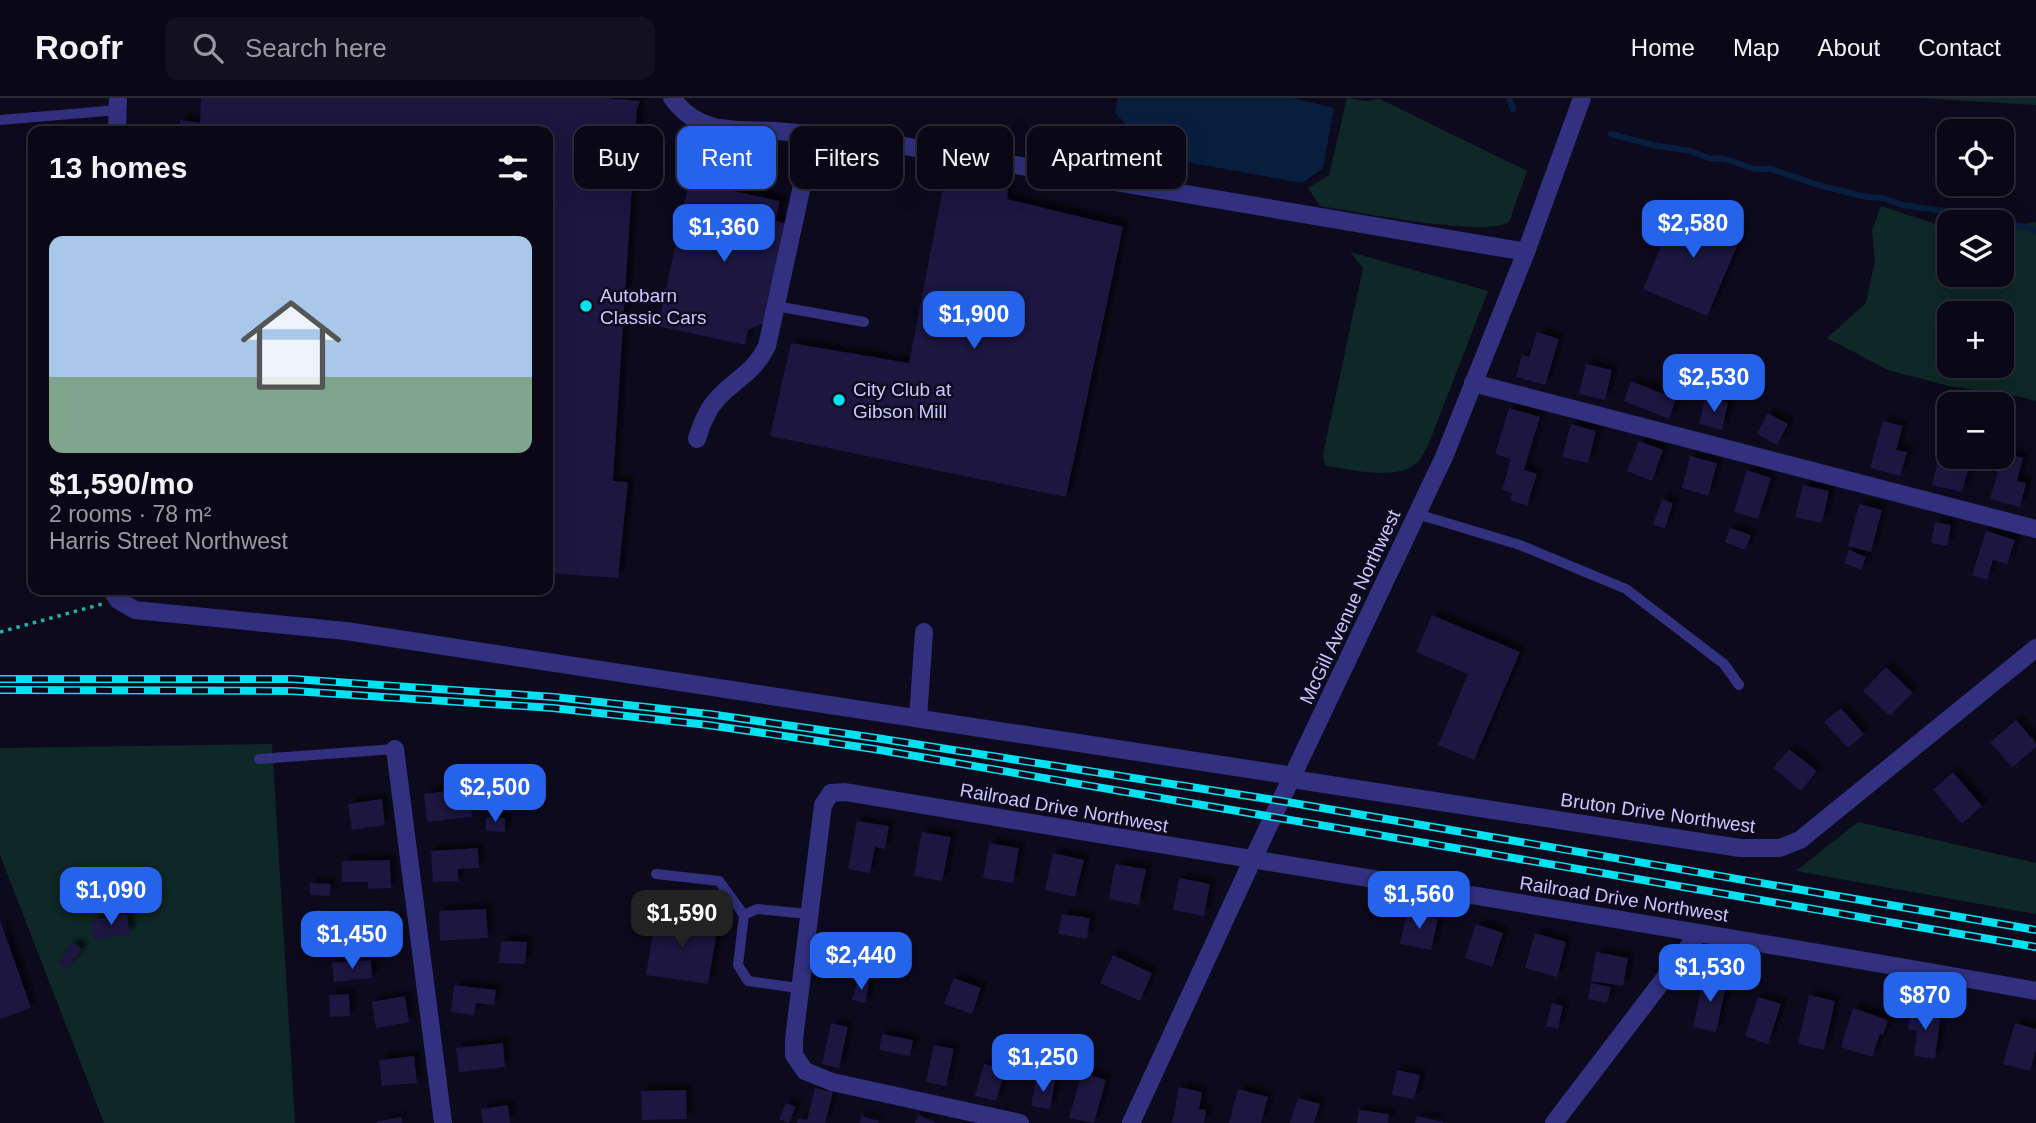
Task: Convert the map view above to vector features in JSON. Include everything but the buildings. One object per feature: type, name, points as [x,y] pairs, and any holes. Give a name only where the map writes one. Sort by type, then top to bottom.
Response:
[{"type":"street","points":[[672,98],[680,108],[718,130],[790,134]]},
{"type":"street","name":"McGill Avenue Northwest","points":[[1131,1123],[1444,457],[1526,252],[1582,98]]},
{"type":"street","points":[[117,126],[118,104]]},
{"type":"street","points":[[903,146],[1526,252]]},
{"type":"street","points":[[696,439],[701,425],[718,398],[754,369],[767,346],[801,189]]},
{"type":"street","points":[[1474,383],[2036,529]]},
{"type":"street","name":"Bruton Drive Northwest","points":[[115,595],[135,610],[346,631],[1740,848],[1780,848],[1800,840],[2036,648]]},
{"type":"street","points":[[918,718],[925,632]]},
{"type":"street","points":[[395,749],[443,1123]]},
{"type":"street","name":"Railroad Drive Northwest","points":[[808,914],[823,805],[831,793],[845,792],[2036,991]]},
{"type":"street","points":[[808,914],[793,1039],[794,1055],[805,1071],[832,1082],[1020,1123]]},
{"type":"street","points":[[1554,1123],[1699,933]]},
{"type":"lane","points":[[0,120],[118,104]]},
{"type":"lane","points":[[776,306],[864,322]]},
{"type":"lane","points":[[1417,514],[1520,545],[1626,589],[1724,664],[1739,685]]},
{"type":"lane","points":[[259,760],[395,749]]},
{"type":"lane","points":[[656,874],[719,881],[744,915],[738,965],[748,981],[799,988]]},
{"type":"lane","points":[[744,915],[757,909],[808,914]]},
{"type":"path","points":[[0,632],[115,595]]},
{"type":"green space","points":[[1347,98],[1366,101],[1380,99],[1527,171],[1509,222],[1496,226],[1448,225],[1320,206],[1308,188],[1329,175]]},
{"type":"green space","points":[[1919,98],[2036,98],[2036,105]]},
{"type":"green space","points":[[1881,206],[1937,224],[1937,287],[2014,287],[2014,225],[2036,222],[2036,401],[2014,396],[2014,392],[1988,392],[1949,386],[1888,370],[1827,338],[1866,303],[1875,260],[1872,230]]},
{"type":"green space","points":[[1350,252],[1488,291],[1429,443],[1418,462],[1398,471],[1373,473],[1325,466],[1323,455],[1363,268]]},
{"type":"green space","points":[[272,744],[295,1123],[104,1123],[0,855],[0,748]]},
{"type":"green space","points":[[1858,822],[2036,863],[2036,914],[1796,871]]},
{"type":"water","points":[[1118,98],[1293,98],[1334,108],[1323,168],[1302,183],[1186,162],[1186,126],[1127,126],[1115,112]]},
{"type":"waterway","points":[[1509,98],[1513,109]]},
{"type":"waterway","points":[[1611,134],[1690,151],[1709,158],[1725,159],[1755,169],[1771,169],[1818,185],[1867,197],[1938,210]]},
{"type":"waterway","points":[[2014,225],[2036,231]]},
{"type":"railway","points":[[0,679],[293,679],[554,697],[709,714],[1281,801],[2036,930]]},
{"type":"railway","points":[[0,690],[293,691],[553,708],[708,725],[874,749],[2036,947]]},
{"type":"place","name":"Autobarn Classic Cars","points":[[586,306]]},
{"type":"place","name":"City Club at Gibson Mill","points":[[839,400]]}]
